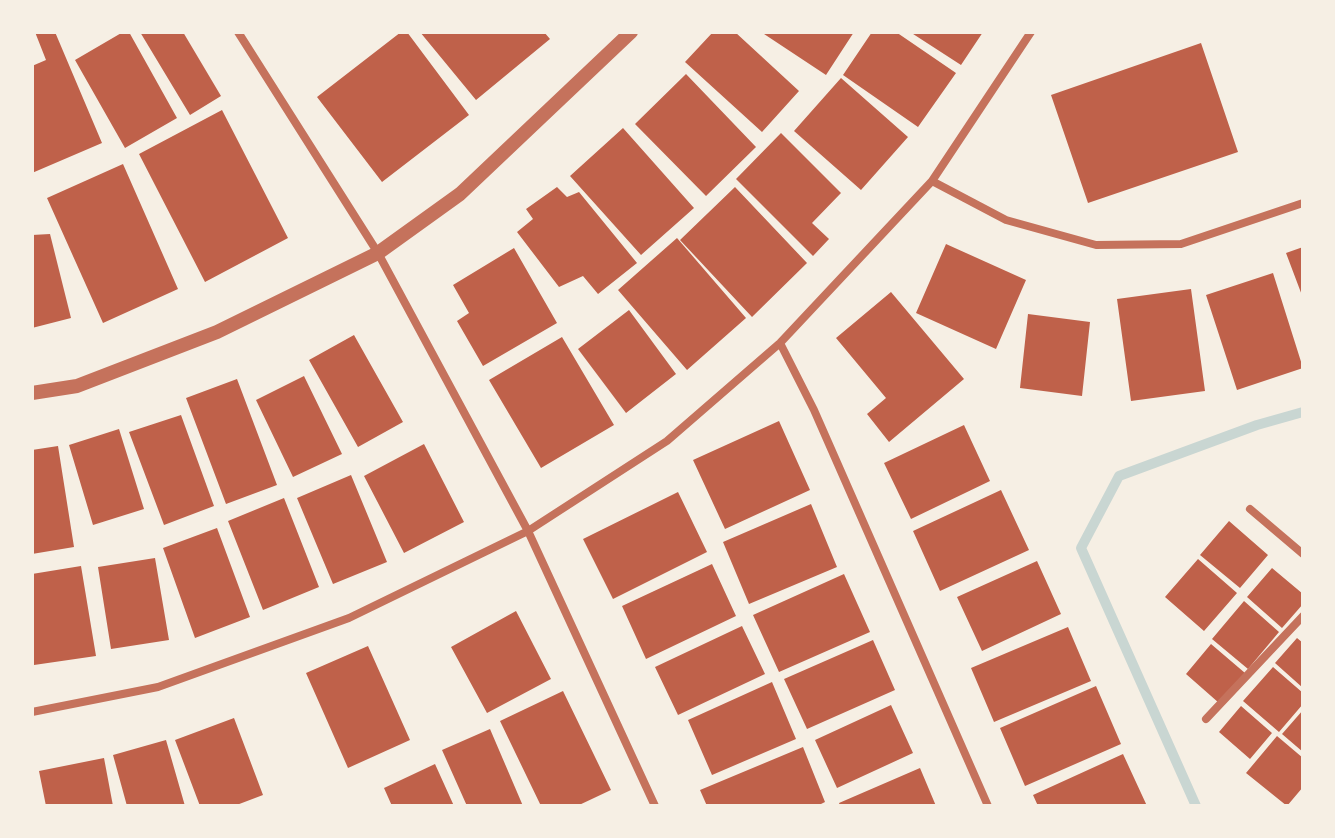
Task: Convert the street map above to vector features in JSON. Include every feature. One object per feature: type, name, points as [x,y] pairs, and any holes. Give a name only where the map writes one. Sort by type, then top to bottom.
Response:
[{"type":"street","points":[[238,32],[378,253],[528,531],[655,806]]},
{"type":"street","points":[[32,393],[77,386],[217,332],[378,253],[460,194],[631,32]]},
{"type":"street","points":[[32,712],[158,687],[349,618],[528,531],[667,441],[780,343],[932,181],[1031,32]]},
{"type":"street","points":[[932,181],[1006,220],[1096,245],[1181,244],[1303,203]]},
{"type":"street","points":[[780,343],[814,410],[988,806]]},
{"type":"street","points":[[1250,509],[1303,554]]},
{"type":"street","points":[[1206,719],[1303,616]]},
{"type":"building","points":[[35,32],[55,32],[102,143],[32,173],[32,66],[46,60]]},
{"type":"building","points":[[123,32],[129,32],[177,118],[125,148],[75,60]]},
{"type":"building","points":[[140,32],[183,32],[221,96],[190,115]]},
{"type":"building","points":[[401,32],[407,32],[469,115],[382,182],[317,97]]},
{"type":"building","points":[[420,32],[544,32],[550,39],[476,100]]},
{"type":"building","points":[[713,32],[735,32],[799,91],[762,132],[685,62]]},
{"type":"building","points":[[761,32],[854,32],[826,75]]},
{"type":"building","points":[[872,32],[896,32],[956,73],[918,127],[843,75]]},
{"type":"building","points":[[910,32],[983,32],[961,65]]},
{"type":"building","points":[[1201,43],[1238,152],[1088,203],[1051,95]]},
{"type":"building","points":[[686,74],[756,147],[706,196],[635,124]]},
{"type":"building","points":[[841,78],[908,137],[861,190],[794,131]]},
{"type":"building","points":[[222,110],[288,238],[205,282],[139,154]]},
{"type":"building","points":[[623,128],[694,208],[641,255],[570,176]]},
{"type":"building","points":[[781,133],[841,193],[812,223],[829,239],[813,256],[736,179]]},
{"type":"building","points":[[123,164],[178,289],[103,323],[47,198]]},
{"type":"building","points":[[557,187],[567,197],[579,192],[637,263],[598,294],[583,276],[559,287],[517,232],[533,219],[526,209]]},
{"type":"building","points":[[735,187],[807,263],[752,317],[680,240]]},
{"type":"building","points":[[50,234],[71,318],[32,328],[32,235]]},
{"type":"building","points":[[677,238],[746,318],[687,370],[618,290]]},
{"type":"building","points":[[946,244],[1026,280],[996,349],[916,313]]},
{"type":"building","points":[[1303,247],[1303,298],[1286,253]]},
{"type":"building","points":[[514,248],[557,323],[483,366],[457,321],[469,313],[453,285]]},
{"type":"building","points":[[1273,273],[1303,368],[1237,390],[1206,295]]},
{"type":"building","points":[[1191,289],[1205,391],[1131,401],[1117,299]]},
{"type":"building","points":[[891,292],[964,379],[889,442],[867,414],[886,398],[836,338]]},
{"type":"building","points":[[629,310],[676,374],[626,413],[578,349]]},
{"type":"building","points":[[1028,314],[1090,322],[1082,396],[1020,388]]},
{"type":"building","points":[[354,335],[403,422],[358,447],[309,360]]},
{"type":"building","points":[[562,337],[614,425],[541,468],[489,380]]},
{"type":"building","points":[[304,376],[342,454],[293,477],[256,400]]},
{"type":"building","points":[[237,379],[277,485],[226,504],[186,398]]},
{"type":"building","points":[[181,415],[214,506],[164,525],[129,432]]},
{"type":"building","points":[[779,421],[810,490],[725,529],[693,460]]},
{"type":"building","points":[[964,425],[990,481],[911,519],[884,463]]},
{"type":"building","points":[[119,429],[144,509],[93,525],[69,445]]},
{"type":"building","points":[[424,444],[464,522],[404,553],[364,476]]},
{"type":"building","points":[[58,446],[74,547],[32,554],[32,450]]},
{"type":"building","points":[[351,475],[387,562],[333,584],[297,498]]},
{"type":"building","points":[[1001,490],[1029,550],[940,591],[913,531]]},
{"type":"building","points":[[678,492],[707,552],[613,599],[583,539]]},
{"type":"building","points":[[284,498],[319,587],[263,610],[228,521]]},
{"type":"building","points":[[811,504],[837,567],[749,604],[723,542]]},
{"type":"building","points":[[1229,521],[1268,555],[1240,588],[1200,555]]},
{"type":"building","points":[[217,528],[250,617],[195,638],[163,548]]},
{"type":"building","points":[[155,558],[169,640],[111,649],[98,567]]},
{"type":"building","points":[[1198,559],[1237,593],[1204,631],[1165,597]]},
{"type":"building","points":[[1037,561],[1061,614],[982,651],[957,597]]},
{"type":"building","points":[[712,564],[736,616],[646,659],[622,606]]},
{"type":"building","points":[[81,566],[96,656],[34,665],[32,574]]},
{"type":"building","points":[[1272,568],[1303,594],[1303,604],[1282,628],[1247,597]]},
{"type":"building","points":[[844,574],[870,632],[779,672],[753,615]]},
{"type":"building","points":[[1244,601],[1279,632],[1248,669],[1212,639]]},
{"type":"building","points":[[516,611],[551,679],[487,713],[451,647]]},
{"type":"building","points":[[742,626],[765,674],[678,715],[655,667]]},
{"type":"building","points":[[1068,627],[1091,681],[994,722],[971,668]]},
{"type":"building","points":[[1297,638],[1303,643],[1303,688],[1275,663]]},
{"type":"building","points":[[873,640],[895,690],[807,729],[784,679]]},
{"type":"building","points":[[1211,644],[1245,673],[1219,703],[1186,674]]},
{"type":"building","points":[[368,646],[410,740],[348,768],[306,673]]},
{"type":"building","points":[[1273,667],[1303,693],[1303,704],[1279,732],[1243,701]]},
{"type":"building","points":[[772,682],[796,739],[712,775],[688,720]]},
{"type":"building","points":[[1096,686],[1121,744],[1025,786],[1000,728]]},
{"type":"building","points":[[563,691],[611,790],[577,806],[541,806],[500,721]]},
{"type":"building","points":[[891,705],[913,753],[837,788],[815,740]]},
{"type":"building","points":[[1241,706],[1272,733],[1250,759],[1219,732]]},
{"type":"building","points":[[1303,710],[1303,752],[1282,734]]},
{"type":"building","points":[[234,718],[263,795],[234,806],[200,806],[175,740]]},
{"type":"building","points":[[490,729],[523,806],[467,806],[442,750]]},
{"type":"building","points":[[1277,736],[1303,758],[1303,787],[1287,806],[1246,773]]},
{"type":"building","points":[[166,740],[185,806],[127,806],[113,755]]},
{"type":"building","points":[[803,747],[825,802],[817,806],[707,806],[700,790]]},
{"type":"building","points":[[1123,754],[1147,806],[1038,806],[1033,795]]},
{"type":"building","points":[[104,758],[113,806],[46,806],[39,771]]},
{"type":"building","points":[[435,764],[454,806],[392,806],[384,788]]},
{"type":"building","points":[[920,768],[936,806],[840,806],[839,803]]},
{"type":"waterway","points":[[1196,806],[1081,548],[1119,476],[1257,425],[1303,412]]}]
